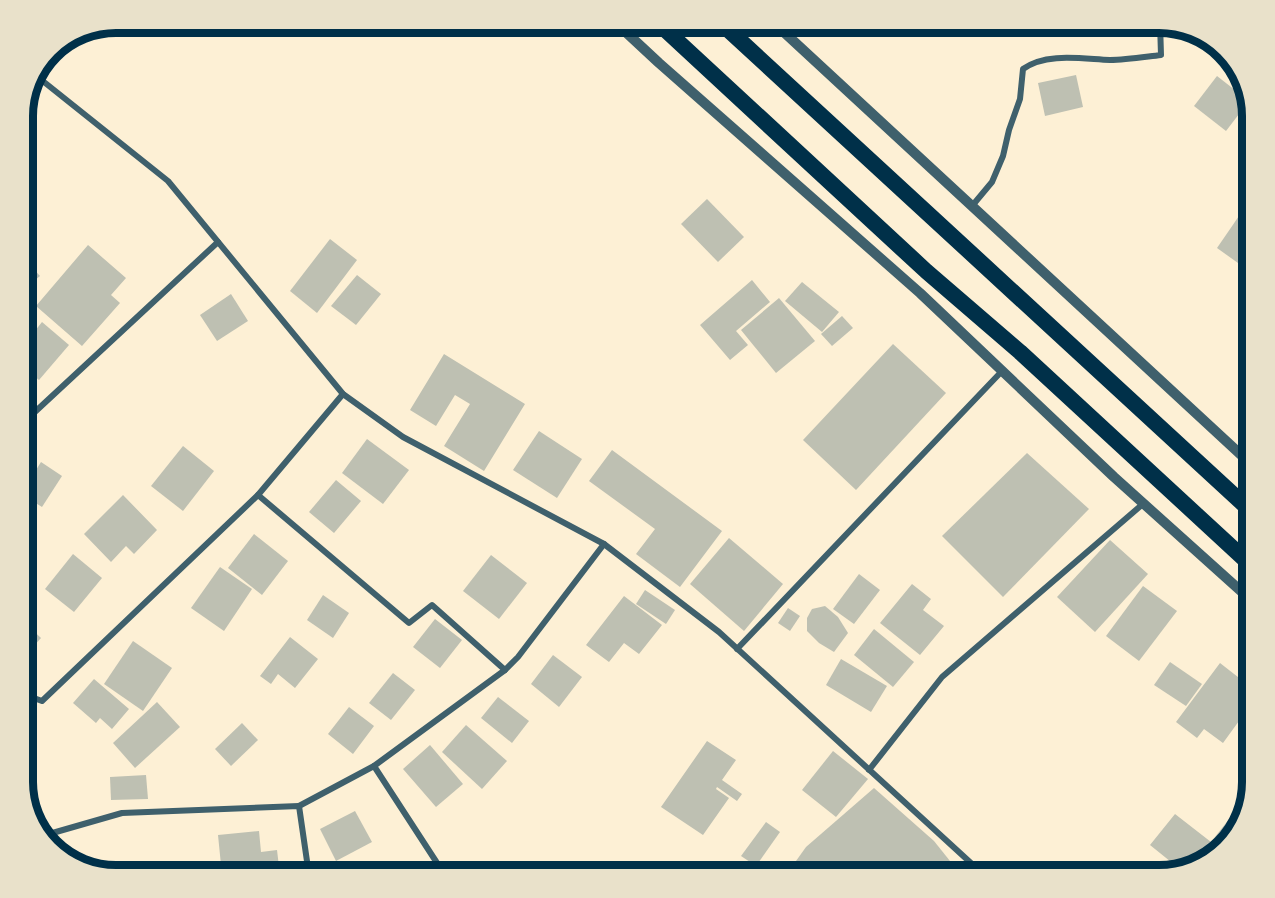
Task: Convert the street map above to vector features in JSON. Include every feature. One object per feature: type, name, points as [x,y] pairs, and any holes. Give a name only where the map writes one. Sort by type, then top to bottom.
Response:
[{"type":"highway","points":[[670,33],[926,271],[1020,352],[1242,557]]},
{"type":"highway","points":[[733,33],[1242,503]]},
{"type":"street","points":[[628,33],[1003,370],[1242,592]]},
{"type":"street","points":[[786,33],[1242,456]]},
{"type":"street","points":[[972,206],[992,182],[1004,156],[1009,130],[1020,99],[1023,69],[1031,63],[1076,56],[1111,60],[1161,55],[1160,33]]},
{"type":"street","points":[[42,80],[168,181],[343,394],[403,437],[604,544],[719,632],[972,865]]},
{"type":"street","points":[[33,414],[218,242]]},
{"type":"street","points":[[737,649],[1003,370]]},
{"type":"street","points":[[33,698],[42,701],[258,495],[343,394]]},
{"type":"street","points":[[258,495],[409,622],[432,605],[505,670]]},
{"type":"street","points":[[869,770],[942,677],[1144,503]]},
{"type":"street","points":[[51,833],[122,813],[299,806],[374,766],[505,670],[518,657],[604,544]]},
{"type":"street","points":[[374,766],[438,865]]},
{"type":"street","points":[[299,806],[307,865]]},
{"type":"building","points":[[1076,75],[1083,107],[1045,116],[1038,83]]},
{"type":"building","points":[[1217,76],[1238,92],[1242,111],[1226,131],[1194,106]]},
{"type":"building","points":[[707,199],[744,237],[718,262],[681,224]]},
{"type":"building","points":[[1242,212],[1242,266],[1217,248]]},
{"type":"building","points":[[330,239],[357,260],[317,313],[290,291]]},
{"type":"building","points":[[88,245],[126,278],[111,295],[120,303],[82,346],[36,306]]},
{"type":"building","points":[[33,268],[40,276],[33,282]]},
{"type":"building","points":[[357,275],[381,294],[356,325],[331,306]]},
{"type":"building","points":[[752,280],[770,302],[736,331],[748,345],[730,360],[700,325]]},
{"type":"building","points":[[802,282],[839,312],[822,332],[785,301]]},
{"type":"building","points":[[231,294],[248,321],[217,341],[200,315]]},
{"type":"building","points":[[779,298],[815,341],[776,373],[741,330]]},
{"type":"building","points":[[842,316],[853,328],[832,346],[821,334]]},
{"type":"building","points":[[42,322],[69,345],[39,380],[33,375],[33,333]]},
{"type":"building","points":[[893,344],[946,393],[856,490],[803,440]]},
{"type":"building","points":[[444,354],[525,404],[484,471],[444,446],[470,404],[455,395],[436,426],[410,410]]},
{"type":"building","points":[[539,431],[582,459],[557,498],[513,470]]},
{"type":"building","points":[[367,439],[409,470],[383,504],[342,473]]},
{"type":"building","points":[[183,446],[214,471],[183,511],[151,486]]},
{"type":"building","points":[[612,450],[722,531],[680,587],[636,554],[655,529],[589,481]]},
{"type":"building","points":[[1027,453],[1089,509],[1003,597],[942,536]]},
{"type":"building","points":[[41,462],[62,476],[42,507],[33,501],[33,475]]},
{"type":"building","points":[[336,480],[361,501],[334,533],[309,512]]},
{"type":"building","points":[[123,495],[157,530],[134,554],[126,546],[111,562],[84,534]]},
{"type":"building","points":[[254,534],[288,561],[262,595],[228,568]]},
{"type":"building","points":[[729,538],[783,584],[744,631],[690,584]]},
{"type":"building","points":[[1110,540],[1148,574],[1095,632],[1057,597]]},
{"type":"building","points":[[73,554],[102,578],[74,612],[45,589]]},
{"type":"building","points":[[491,555],[527,583],[499,619],[463,591]]},
{"type":"building","points":[[220,567],[252,589],[224,631],[191,608]]},
{"type":"building","points":[[859,574],[880,590],[854,624],[833,609]]},
{"type":"building","points":[[912,584],[931,599],[923,610],[944,626],[920,655],[880,623]]},
{"type":"building","points":[[1143,586],[1177,611],[1139,661],[1106,636]]},
{"type":"building","points":[[645,590],[675,610],[666,624],[636,604]]},
{"type":"building","points":[[323,595],[349,613],[333,638],[307,620]]},
{"type":"building","points":[[624,596],[662,625],[639,654],[624,643],[609,662],[586,645]]},
{"type":"building","points":[[825,606],[838,617],[848,633],[834,652],[819,643],[807,631],[807,618],[812,609]]},
{"type":"building","points":[[788,608],[800,616],[790,631],[778,623]]},
{"type":"building","points":[[435,619],[462,640],[440,668],[413,647]]},
{"type":"building","points":[[874,629],[914,662],[893,687],[854,655]]},
{"type":"building","points":[[33,630],[41,638],[33,647]]},
{"type":"building","points":[[290,637],[318,659],[295,688],[278,674],[271,684],[260,676]]},
{"type":"building","points":[[133,641],[172,668],[143,711],[104,684]]},
{"type":"building","points":[[553,655],[582,677],[559,707],[531,684]]},
{"type":"building","points":[[841,659],[887,686],[871,712],[826,685]]},
{"type":"building","points":[[1170,662],[1202,684],[1186,706],[1154,685]]},
{"type":"building","points":[[1220,663],[1242,680],[1242,717],[1223,743],[1204,729],[1197,738],[1176,722]]},
{"type":"building","points":[[393,673],[415,690],[391,720],[369,703]]},
{"type":"building","points":[[94,679],[129,709],[112,729],[100,718],[96,723],[73,703]]},
{"type":"building","points":[[498,697],[529,721],[512,743],[481,718]]},
{"type":"building","points":[[157,702],[180,727],[135,768],[113,743]]},
{"type":"building","points":[[349,707],[374,726],[353,754],[328,734]]},
{"type":"building","points":[[242,723],[258,740],[231,766],[215,749]]},
{"type":"building","points":[[466,725],[507,761],[482,789],[442,752]]},
{"type":"building","points":[[707,741],[736,760],[722,780],[742,794],[737,801],[717,787],[716,789],[729,798],[703,835],[661,807]]},
{"type":"building","points":[[430,745],[463,784],[436,807],[403,769]]},
{"type":"building","points":[[833,751],[868,779],[836,817],[802,790]]},
{"type":"building","points":[[146,775],[148,799],[111,800],[110,777]]},
{"type":"building","points":[[874,788],[934,841],[953,865],[793,865],[806,847]]},
{"type":"building","points":[[1238,810],[1218,841],[1196,856],[1173,863],[1150,845],[1175,814],[1211,842]]},
{"type":"building","points":[[355,811],[372,842],[336,861],[320,829]]},
{"type":"building","points":[[766,822],[780,832],[757,865],[741,856]]},
{"type":"building","points":[[259,831],[261,852],[277,850],[279,865],[221,865],[218,835]]}]
